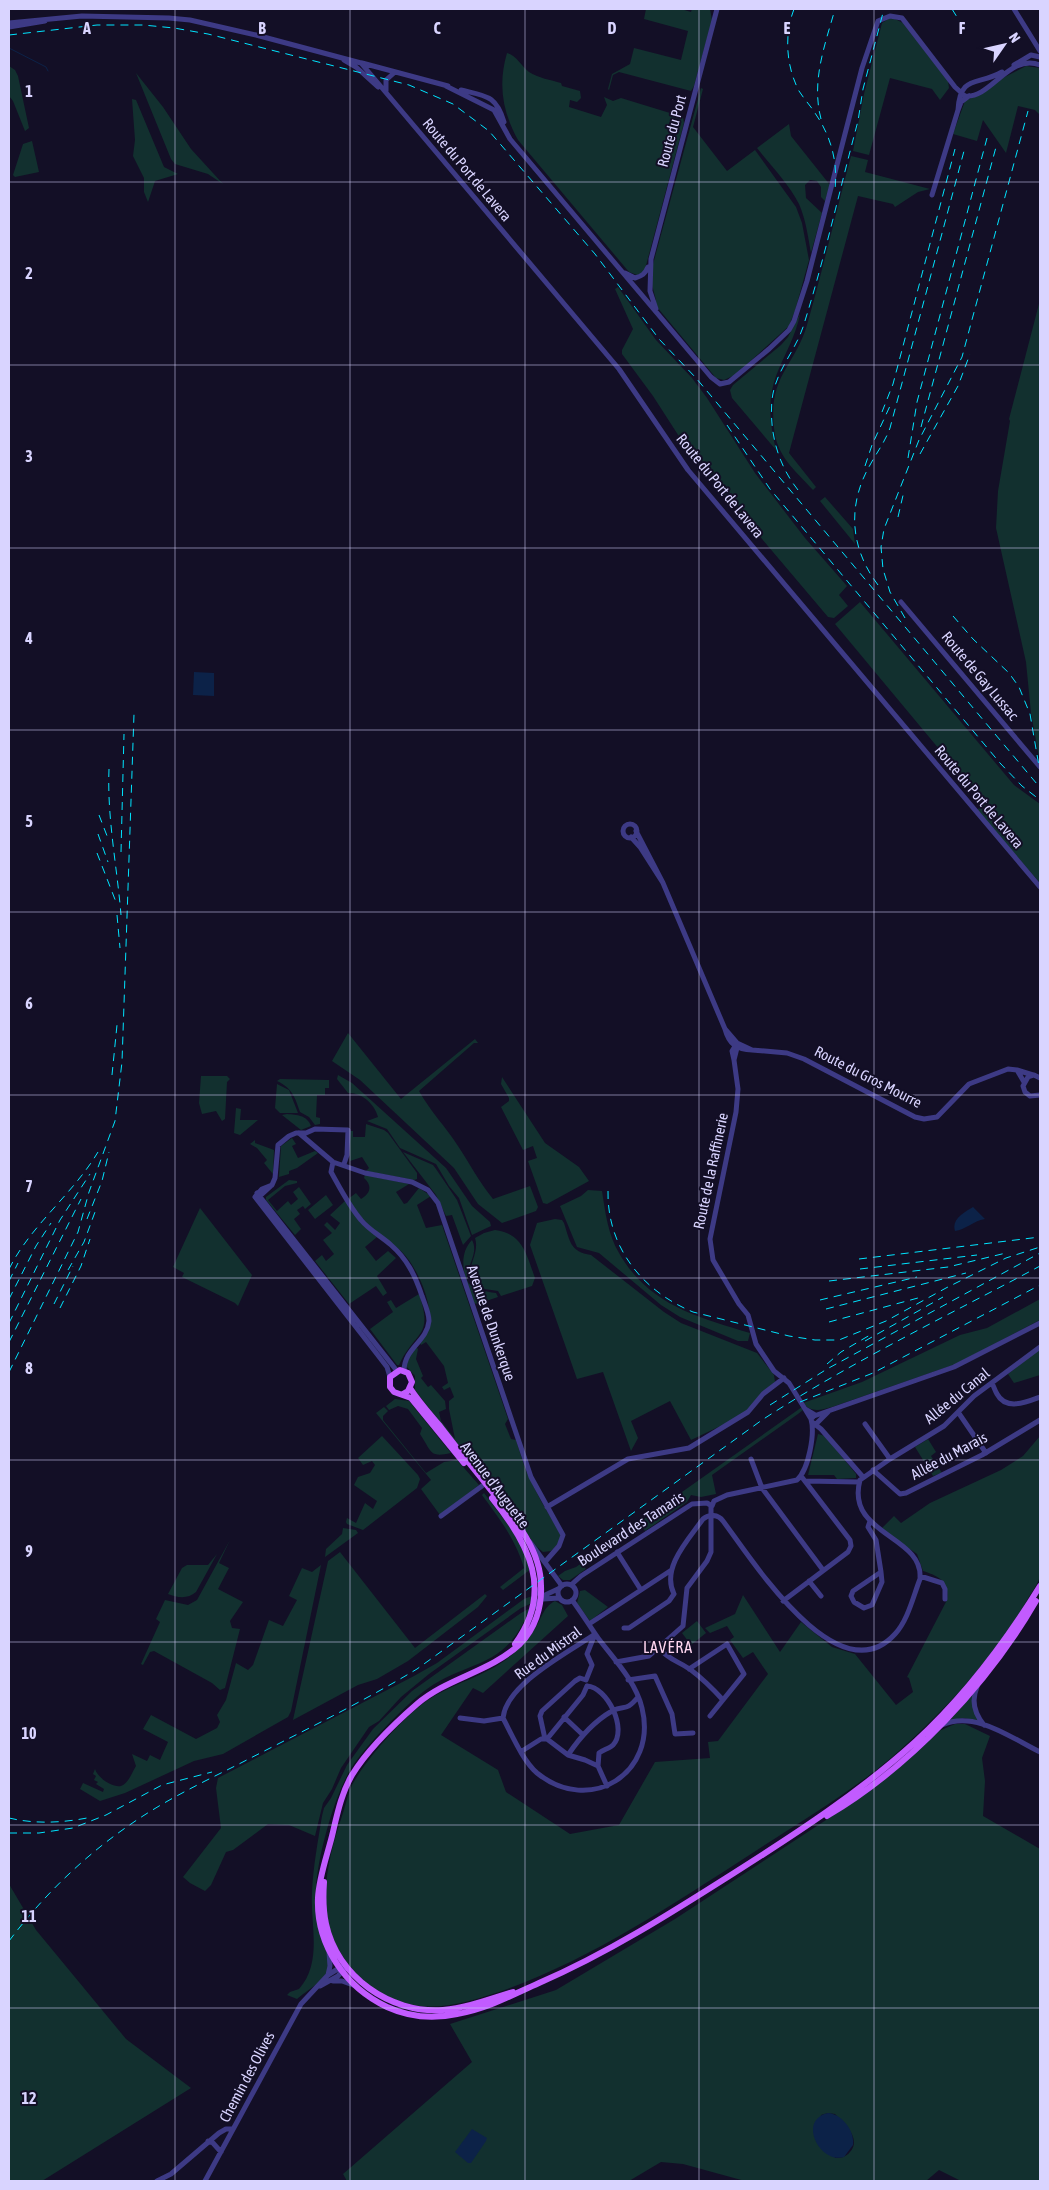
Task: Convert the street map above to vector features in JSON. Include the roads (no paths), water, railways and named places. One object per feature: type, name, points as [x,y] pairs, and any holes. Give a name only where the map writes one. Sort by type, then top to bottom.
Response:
[{"type":"main road","points":[[400,1371],[412,1379],[410,1388],[403,1394],[394,1392],[390,1387],[390,1377],[400,1371]]},
{"type":"main road","name":"Avenue d'Auguette","points":[[410,1388],[510,1513],[526,1538],[537,1572],[538,1592],[526,1627],[508,1654]]},
{"type":"main road","name":"Avenue d'Auguette","points":[[403,1394],[414,1401],[482,1486],[518,1535],[537,1572]]},
{"type":"main road","points":[[800,1831],[895,1759],[948,1710],[991,1659],[1040,1586]]},
{"type":"main road","points":[[538,1592],[535,1622],[524,1640],[508,1654],[488,1666],[428,1695],[408,1712],[359,1765],[348,1784],[338,1809],[318,1893],[321,1924],[329,1949],[356,1986],[391,2009],[412,2015],[438,2017],[475,2010],[500,2002],[638,1934],[800,1831],[836,1811],[876,1782],[939,1726],[978,1683],[1026,1618],[1040,1594]]},
{"type":"main road","points":[[326,1858],[323,1895],[326,1924],[342,1968],[376,1993],[414,2008],[442,2010],[531,1987]]},
{"type":"street","name":"Route du Port","points":[[651,259],[717,9]]},
{"type":"street","points":[[1014,9],[1039,55]]},
{"type":"street","points":[[9,22],[113,16],[190,20],[486,96],[495,101],[510,138]]},
{"type":"street","points":[[446,86],[494,110],[510,138],[711,377],[720,384],[725,384],[734,378],[789,330],[798,310],[864,60],[878,21],[890,16],[902,18],[960,93],[969,96]]},
{"type":"street","points":[[9,27],[58,18]]},
{"type":"street","points":[[932,195],[961,102],[1012,69],[1030,63],[1039,55]]},
{"type":"street","points":[[958,110],[960,93],[967,84],[993,76],[1027,56],[1039,55]]},
{"type":"street","points":[[336,57],[347,62],[387,94]]},
{"type":"street","points":[[347,62],[362,64],[387,94]]},
{"type":"street","points":[[1030,63],[1040,65]]},
{"type":"street","points":[[387,94],[386,82],[389,76],[395,72]]},
{"type":"street","name":"Route du Port de Lavera","points":[[387,94],[619,369],[688,470],[1040,887]]},
{"type":"street","points":[[621,269],[634,278],[640,276],[645,273],[651,259]]},
{"type":"street","points":[[651,259],[649,274],[652,302],[665,321]]},
{"type":"street","name":"Route de Gay Lussac","points":[[901,602],[1040,767]]},
{"type":"street","points":[[663,883],[640,847],[624,834],[625,827],[632,825],[663,883],[725,1029],[736,1046]]},
{"type":"street","points":[[631,838],[636,831]]},
{"type":"street","name":"Route du Gros Mourre","points":[[736,1046],[752,1050],[788,1053],[804,1059],[915,1117],[924,1119],[940,1114],[969,1084],[1008,1069],[1040,1078]]},
{"type":"street","name":"Route de la Raffinerie","points":[[736,1046],[732,1054],[738,1089],[736,1112],[709,1244],[713,1260],[739,1304],[747,1313],[756,1344],[772,1368],[789,1383],[805,1409],[815,1419],[861,1479]]},
{"type":"street","points":[[1017,1070],[1024,1082]]},
{"type":"street","points":[[1034,1075],[1028,1077],[1024,1082],[1023,1089],[1027,1095],[1033,1097],[1040,1095]]},
{"type":"street","points":[[309,1141],[312,1130]]},
{"type":"street","points":[[257,1195],[272,1185],[275,1178],[278,1145],[289,1136],[312,1130],[348,1130],[347,1155],[344,1164]]},
{"type":"street","points":[[257,1195],[400,1371],[408,1354],[424,1336],[429,1322],[428,1312],[413,1270],[390,1244],[362,1221],[331,1172],[333,1162],[299,1133]]},
{"type":"street","name":"Avenue de Dunkerque","points":[[333,1162],[344,1164],[365,1173],[418,1184],[428,1190],[438,1203],[531,1477],[563,1535],[561,1543],[546,1564]]},
{"type":"street","points":[[257,1195],[382,1360],[388,1369],[390,1377]]},
{"type":"street","points":[[783,1601],[848,1552],[851,1543],[801,1476],[805,1469],[815,1419],[832,1410],[954,1367],[1040,1323]]},
{"type":"street","name":"Allée du Canal","points":[[861,1479],[944,1426],[974,1396],[1040,1347]]},
{"type":"street","points":[[547,1507],[622,1462],[642,1456],[689,1448],[748,1412],[763,1394],[784,1378]]},
{"type":"street","points":[[992,1383],[999,1397],[1011,1404],[1020,1404],[1040,1397]]},
{"type":"street","points":[[958,1412],[986,1452]]},
{"type":"street","name":"Allée du Marais","points":[[873,1470],[900,1494],[906,1493],[986,1452],[1040,1420]]},
{"type":"street","points":[[865,1424],[890,1459]]},
{"type":"street","points":[[752,1459],[762,1488],[823,1570]]},
{"type":"street","name":"Boulevard des Tamaris","points":[[571,1585],[617,1552],[692,1504],[711,1503],[727,1495],[789,1483],[801,1476]]},
{"type":"street","points":[[624,1628],[629,1628],[669,1601],[674,1594],[670,1571],[675,1559],[703,1520],[711,1516],[720,1518],[783,1601],[835,1644],[845,1648],[870,1648],[878,1646],[890,1638],[900,1627],[920,1576],[917,1560],[912,1553],[883,1533],[870,1521],[859,1502],[861,1479],[806,1482]]},
{"type":"street","points":[[441,1516],[482,1486]]},
{"type":"street","points":[[616,1662],[649,1656],[683,1626],[687,1588],[707,1561],[711,1552],[711,1503]]},
{"type":"street","points":[[870,1521],[868,1527],[876,1540],[881,1572],[882,1582],[872,1605],[864,1608],[854,1602],[851,1596],[853,1591],[881,1572]]},
{"type":"street","points":[[526,1538],[540,1554],[556,1578],[560,1588],[559,1598]]},
{"type":"street","points":[[617,1552],[641,1590]]},
{"type":"street","points":[[540,1554],[552,1554]]},
{"type":"street","points":[[589,1624],[670,1571]]},
{"type":"street","points":[[920,1576],[942,1583],[946,1592],[946,1599]]},
{"type":"street","points":[[809,1581],[821,1596]]},
{"type":"street","points":[[538,1592],[571,1585],[576,1593],[572,1600]]},
{"type":"street","points":[[538,1592],[549,1599],[572,1600]]},
{"type":"street","points":[[674,1594],[685,1598]]},
{"type":"street","points":[[535,1622],[549,1599]]},
{"type":"street","points":[[460,1718],[484,1721],[503,1718],[526,1760],[537,1772],[573,1791],[585,1791],[607,1786],[626,1773],[643,1746],[644,1720],[638,1697],[616,1662],[572,1600]]},
{"type":"street","points":[[546,1739],[583,1695],[592,1664],[587,1654],[595,1634]]},
{"type":"street","name":"Rue du Mistral","points":[[503,1718],[508,1700],[530,1678],[595,1634]]},
{"type":"street","points":[[690,1669],[728,1644],[744,1674],[710,1716]]},
{"type":"street","points":[[659,1648],[664,1655],[690,1669],[723,1700]]},
{"type":"street","points":[[628,1680],[655,1676],[672,1714],[675,1734],[693,1733]]},
{"type":"street","points":[[546,1739],[540,1716],[542,1711],[580,1678],[598,1689],[604,1694],[613,1710],[617,1726],[616,1740],[612,1746],[599,1752],[598,1766],[607,1786]]},
{"type":"street","points":[[978,1683],[974,1703],[978,1716],[985,1725]]},
{"type":"street","points":[[568,1755],[582,1734],[613,1710],[630,1707],[638,1697]]},
{"type":"street","points":[[564,1717],[582,1734]]},
{"type":"street","points":[[939,1726],[960,1720],[985,1725],[1040,1752]]},
{"type":"street","points":[[522,1751],[540,1739],[546,1739],[568,1755],[598,1766]]},
{"type":"street","points":[[329,1949],[329,1978],[356,1986]]},
{"type":"street","name":"Chemin des Olives","points":[[205,2181],[301,2004],[315,1988],[342,1968]]},
{"type":"street","points":[[157,2181],[171,2174],[208,2141],[226,2129],[233,2129]]},
{"type":"street","points":[[208,2141],[213,2143],[221,2152]]},
{"type":"water","points":[[194,672],[214,673],[214,696],[193,695]]},
{"type":"water","points":[[973,1207],[985,1219],[955,1231],[954,1227],[957,1219]]},
{"type":"water","points":[[828,2113],[838,2116],[843,2120],[852,2134],[853,2145],[844,2157],[835,2157],[827,2154],[815,2140],[814,2124],[819,2117]]},
{"type":"water","points":[[472,2129],[487,2138],[471,2163],[468,2163],[455,2152]]},
{"type":"waterway","points":[[9,48],[46,67],[48,71]]},
{"type":"railway","points":[[794,9],[788,40],[791,71],[799,91],[821,122],[829,140],[834,159],[835,189]]},
{"type":"railway","points":[[821,119],[818,105],[818,77],[835,9]]},
{"type":"railway","points":[[798,490],[785,470],[776,448],[772,424],[772,400],[777,380],[800,334],[812,299],[858,121],[863,89],[884,9]]},
{"type":"railway","points":[[952,9],[965,30]]},
{"type":"railway","points":[[9,35],[97,25],[143,25],[174,28],[208,34],[409,85],[453,104],[489,131],[595,254],[659,339],[696,378],[1037,784]]},
{"type":"railway","points":[[905,618],[890,592],[883,569],[881,547],[884,529],[919,440],[962,357],[1028,111]]},
{"type":"railway","points":[[908,458],[917,402],[987,138]]},
{"type":"railway","points":[[921,427],[996,147]]},
{"type":"railway","points":[[882,412],[893,384],[955,149]]},
{"type":"railway","points":[[878,585],[869,571],[857,541],[855,511],[858,495],[870,465],[890,428],[964,151]]},
{"type":"railway","points":[[920,454],[958,386],[970,354]]},
{"type":"railway","points":[[865,466],[872,445],[890,406]]},
{"type":"railway","points":[[727,425],[770,489],[1000,763],[1022,786],[1040,800]]},
{"type":"railway","points":[[898,517],[904,491]]},
{"type":"railway","points":[[953,616],[973,639],[1009,673],[1019,687],[1030,714],[1040,772]]},
{"type":"railway","points":[[9,1372],[78,1232],[89,1192],[115,1121],[122,1062],[134,714]]},
{"type":"railway","points":[[121,852],[124,734]]},
{"type":"railway","points":[[109,769],[111,824],[121,915]]},
{"type":"railway","points":[[99,815],[109,841]]},
{"type":"railway","points":[[98,834],[108,862]]},
{"type":"railway","points":[[97,853],[116,902]]},
{"type":"railway","points":[[117,915],[120,948]]},
{"type":"railway","points":[[112,1075],[117,1025]]},
{"type":"railway","points":[[9,1269],[29,1238],[77,1182],[98,1152]]},
{"type":"railway","points":[[87,1219],[102,1181],[109,1152]]},
{"type":"railway","points":[[9,1323],[60,1220],[90,1174]]},
{"type":"railway","points":[[608,1191],[609,1211],[621,1248],[631,1265],[658,1292],[693,1312],[789,1336],[815,1340],[839,1340],[886,1321],[1006,1258],[1040,1247]]},
{"type":"railway","points":[[9,1342],[81,1199]]},
{"type":"railway","points":[[68,1270],[84,1242],[95,1212]]},
{"type":"railway","points":[[9,1299],[36,1246],[51,1223]]},
{"type":"railway","points":[[859,1259],[1040,1237]]},
{"type":"railway","points":[[60,1308],[81,1266],[90,1239]]},
{"type":"railway","points":[[829,1281],[948,1267],[1006,1253]]},
{"type":"railway","points":[[770,1405],[827,1369],[1040,1253]]},
{"type":"railway","points":[[860,1269],[977,1255]]},
{"type":"railway","points":[[9,1281],[18,1263]]},
{"type":"railway","points":[[54,1304],[73,1266]]},
{"type":"railway","points":[[9,1941],[36,1908],[81,1863],[114,1836],[156,1808],[350,1707],[417,1669],[762,1420],[830,1378],[1040,1266]]},
{"type":"railway","points":[[826,1309],[966,1273]]},
{"type":"railway","points":[[820,1300],[917,1277]]},
{"type":"railway","points":[[800,1402],[873,1373],[1040,1285]]},
{"type":"railway","points":[[865,1341],[943,1297]]},
{"type":"railway","points":[[829,1322],[918,1298]]},
{"type":"railway","points":[[827,1364],[841,1352],[870,1335]]},
{"type":"railway","points":[[9,1833],[39,1833],[73,1828],[106,1815],[162,1785],[212,1772]]},
{"type":"railway","points":[[9,1818],[48,1822],[87,1818]]},
{"type":"district","name":"LAVÉRA","points":[[668,1647]]}]
